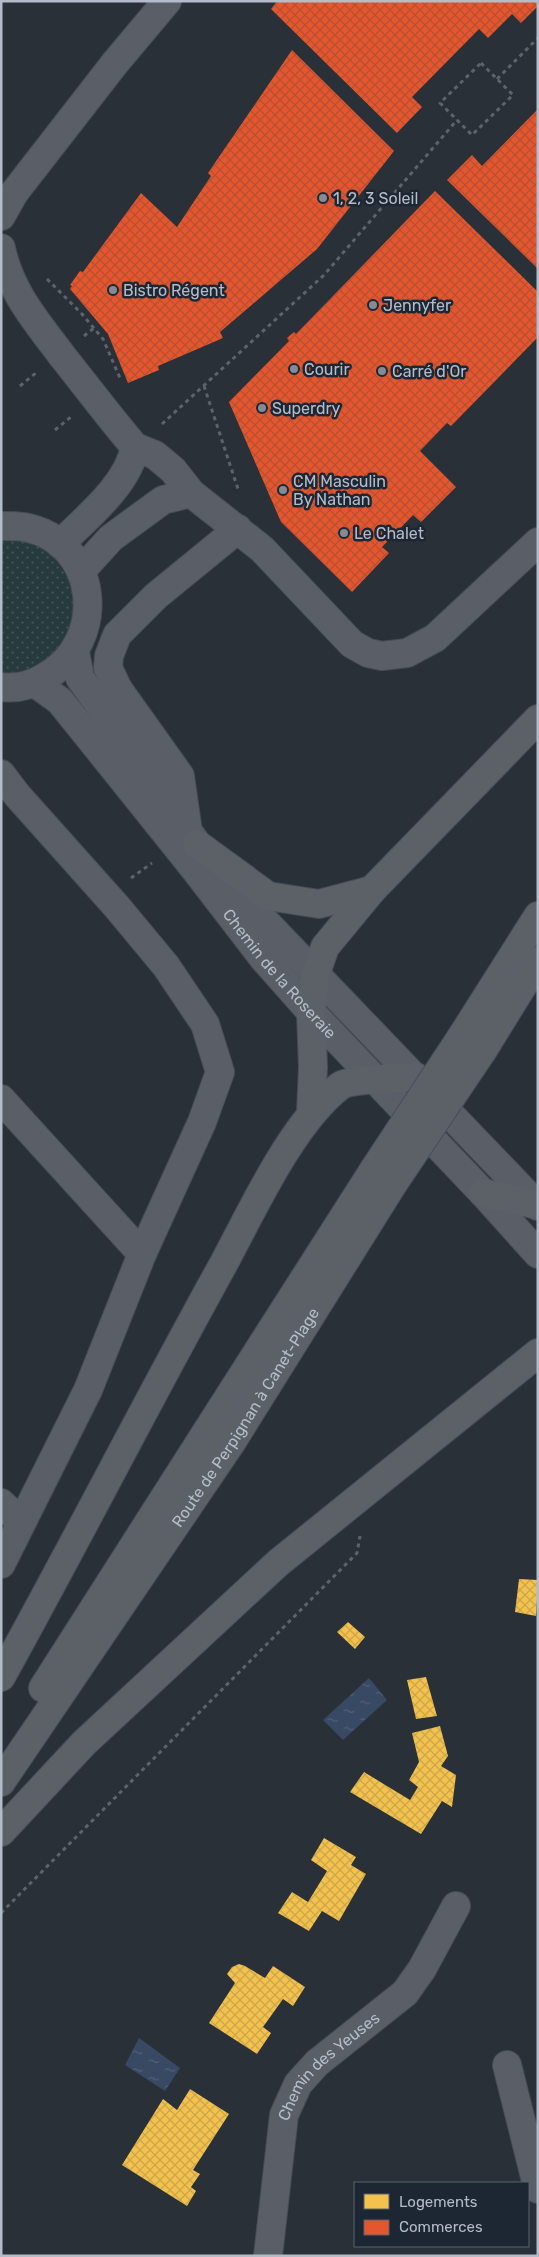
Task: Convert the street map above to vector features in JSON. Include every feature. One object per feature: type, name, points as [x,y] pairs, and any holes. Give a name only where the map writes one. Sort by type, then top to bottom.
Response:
[{"type":"main road","points":[[311,1113],[313,1067],[311,1012],[314,976],[325,947],[372,890],[538,719]]},
{"type":"main road","points":[[193,838],[268,896],[319,904],[372,890]]},
{"type":"main road","points":[[472,1043],[538,916]]},
{"type":"main road","points":[[472,1043],[538,961]]},
{"type":"main road","name":"Route de Perpignan à Canet-Plage","points":[[1,1750],[206,1435],[382,1179],[472,1043]]},
{"type":"main road","points":[[1,1677],[274,1172],[311,1113],[342,1084],[374,1079],[416,1076]]},
{"type":"main road","name":"Route de Perpignan à Canet-Plage","points":[[1,1782],[232,1443],[382,1179]]},
{"type":"main road","points":[[483,1193],[537,1205]]},
{"type":"main road","points":[[1,1832],[84,1743],[278,1563],[538,1353]]},
{"type":"street","points":[[1,216],[14,193],[167,1]]},
{"type":"street","points":[[1,249],[6,270],[12,284],[34,320],[135,447],[155,455],[173,470],[191,493],[262,549],[352,644],[368,653],[382,656],[407,653],[435,638],[538,542]]},
{"type":"street","points":[[60,544],[114,490],[132,460],[135,447]]},
{"type":"street","points":[[163,500],[173,470]]},
{"type":"street","points":[[81,571],[111,538],[163,500],[191,493]]},
{"type":"street","points":[[1,526],[25,527],[49,536],[60,544],[81,571],[89,602],[86,628],[75,652],[57,671],[34,683],[10,688],[1,687]]},
{"type":"street","points":[[193,838],[180,776],[118,689],[108,668],[109,656],[117,635],[156,596],[238,529]]},
{"type":"street","name":"Chemin de la Roseraie","points":[[75,652],[80,678],[193,838],[253,909],[314,976],[416,1076],[537,1205]]},
{"type":"street","name":"Chemin de la Roseraie","points":[[34,683],[60,701],[194,868],[264,959],[311,1012],[483,1193],[538,1254]]},
{"type":"street","points":[[1,774],[17,795],[107,895],[166,966],[205,1024],[220,1072],[202,1122],[142,1254],[88,1390],[1,1564]]},
{"type":"street","points":[[1,1099],[142,1254]]},
{"type":"street","points":[[1,1503],[21,1522]]},
{"type":"street","name":"Chemin des Yeuses","points":[[268,2256],[284,2116],[298,2084],[317,2063],[405,1993],[422,1969],[456,1906]]},
{"type":"street","points":[[507,2065],[538,2189]]},
{"type":"path","points":[[497,79],[538,38]]},
{"type":"path","points":[[481,63],[497,79],[512,95],[472,135],[440,104],[481,63]]},
{"type":"path","points":[[135,447],[324,275],[457,120]]},
{"type":"path","points":[[1,249],[33,265],[82,314],[103,339],[124,387]]},
{"type":"path","points":[[204,386],[239,492]]},
{"type":"path","points":[[107,895],[159,858]]},
{"type":"path","points":[[1,1913],[357,1553],[360,1535]]},
{"type":"green space","points":[[1,526],[25,527],[81,571],[75,652],[1,687]]},
{"type":"water","points":[[369,1678],[387,1700],[343,1740],[323,1720]]},
{"type":"water","points":[[139,2038],[180,2068],[165,2091],[125,2065]]},
{"type":"building: Logements","points":[[519,1579],[538,1580],[536,1616],[515,1612]]},
{"type":"building: Logements","points":[[348,1622],[365,1637],[355,1649],[337,1632]]},
{"type":"building: Logements","points":[[426,1677],[437,1716],[416,1719],[407,1680]]},
{"type":"building: Logements","points":[[440,1726],[448,1756],[441,1766],[456,1775],[452,1807],[442,1801],[421,1834],[350,1792],[364,1772],[410,1800],[418,1787],[409,1780],[419,1762],[412,1733]]},
{"type":"building: Logements","points":[[324,1838],[356,1857],[351,1865],[366,1874],[339,1921],[322,1911],[309,1931],[278,1913],[292,1892],[308,1902],[327,1871],[311,1860]]},
{"type":"building: Logements","points":[[239,1964],[265,1978],[273,1966],[305,1987],[293,2006],[283,1999],[263,2027],[271,2033],[257,2054],[209,2023],[235,1983],[227,1974],[232,1967]]},
{"type":"building: Logements","points":[[190,2089],[229,2114],[193,2170],[200,2174],[191,2187],[196,2191],[187,2206],[122,2165],[163,2099],[177,2110]]},
{"type":"building: Commerces","points":[[277,1],[538,1],[538,6],[521,23],[512,14],[488,38],[479,29],[412,97],[422,107],[397,133],[271,9]]},
{"type":"building: Commerces","points":[[292,50],[394,151],[317,249],[220,332],[223,338],[158,366],[159,370],[128,383],[108,334],[70,289],[72,286],[70,285],[80,271],[83,272],[141,193],[177,227],[211,176],[208,173]]},
{"type":"building: Commerces","points":[[538,109],[538,269],[447,180],[472,155],[482,166]]},
{"type":"building: Commerces","name":"Carré d'Or","points":[[435,191],[538,292],[538,337],[451,426],[447,423],[420,451],[456,487],[421,522],[413,515],[382,547],[389,553],[352,592],[281,522],[229,402],[289,341],[287,338],[294,332],[296,334]]},
{"type":"place","name":"1, 2, 3 Soleil","points":[[323,198]]},
{"type":"place","name":"Bistro Régent","points":[[113,290]]},
{"type":"place","name":"Jennyfer","points":[[373,305]]},
{"type":"place","name":"Courir","points":[[294,369]]},
{"type":"place","name":"Carré d'Or","points":[[382,371]]},
{"type":"place","name":"Superdry","points":[[262,408]]},
{"type":"place","name":"CM Masculin By Nathan","points":[[283,490]]},
{"type":"place","name":"Le Chalet","points":[[344,533]]}]
